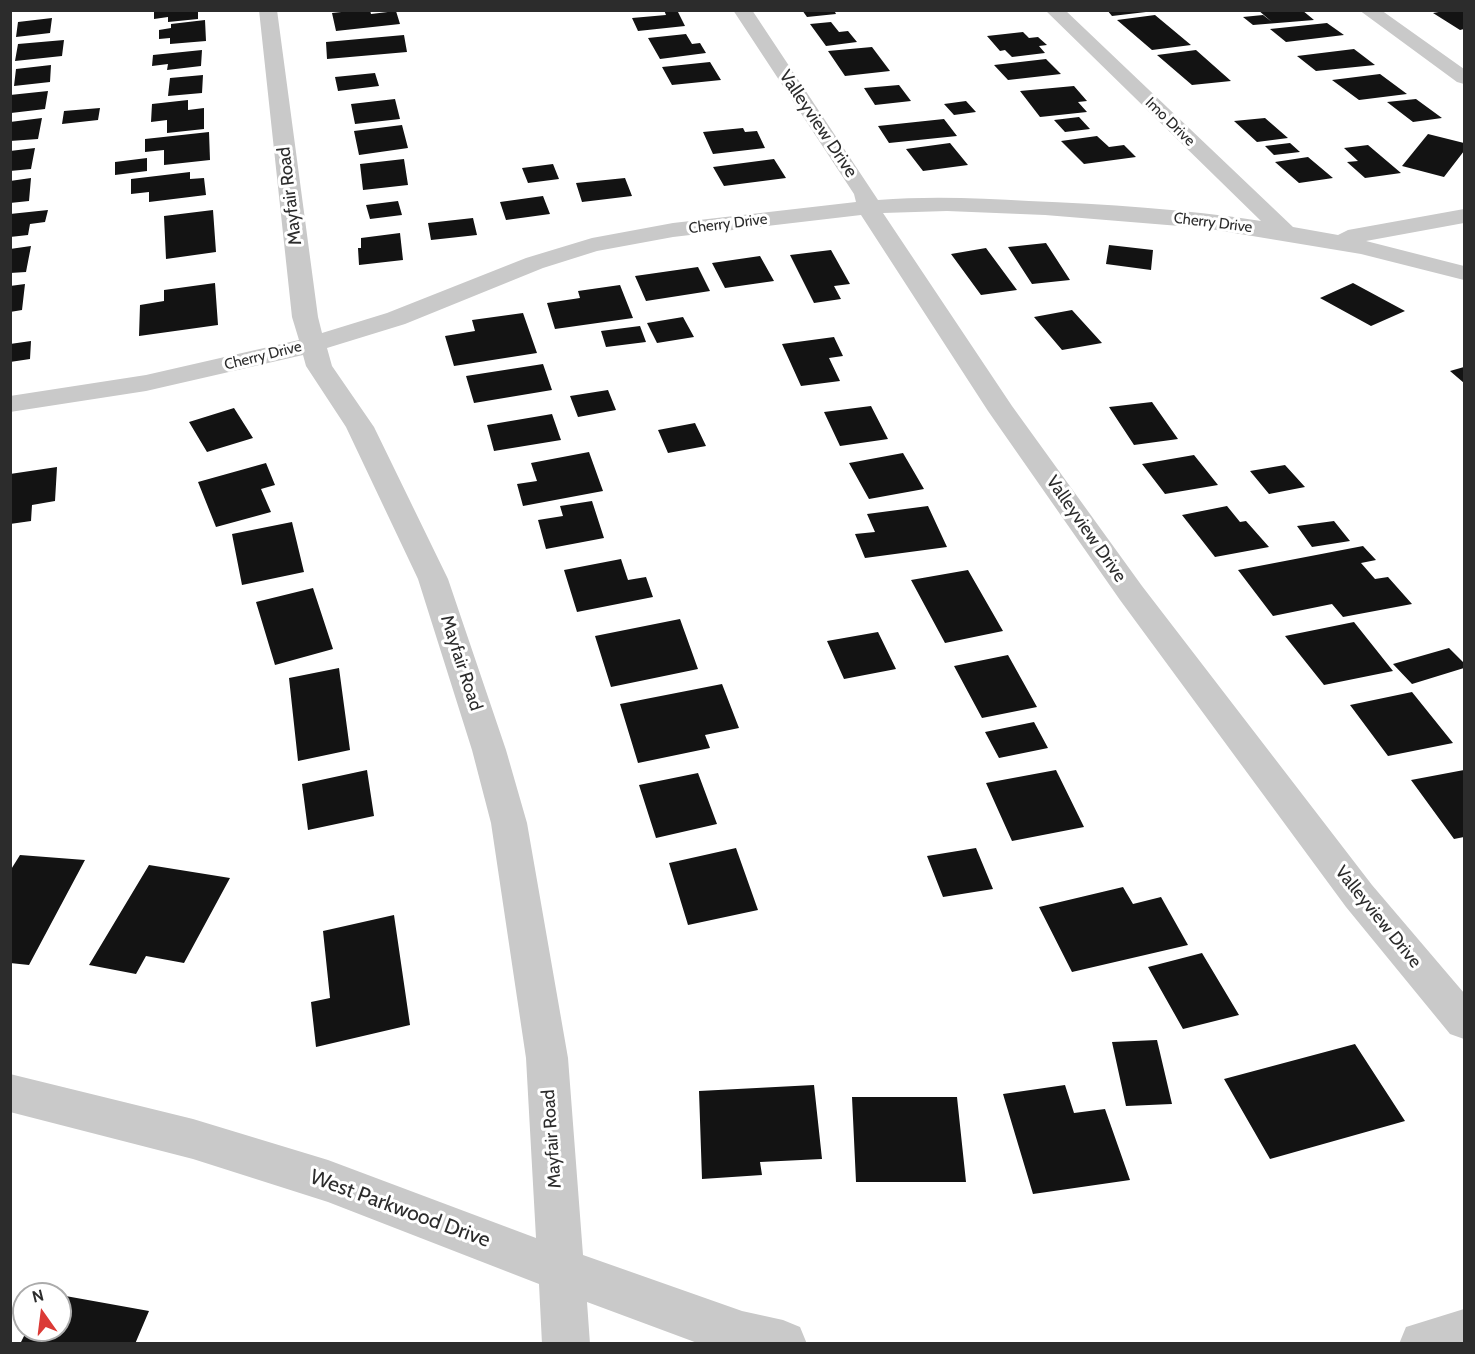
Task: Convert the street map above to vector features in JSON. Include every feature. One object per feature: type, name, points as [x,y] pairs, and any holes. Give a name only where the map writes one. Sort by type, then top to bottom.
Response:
[{"type":"street","name":"Mayfair Road","points":[[268,10],[305,317],[311,344],[318,366],[360,428],[433,579],[489,750],[509,823],[547,1058],[566,1344]]},
{"type":"street","name":"Valleyview Drive","points":[[742,10],[864,194],[883,234],[1002,411],[1131,593],[1359,896],[1464,1022]]},
{"type":"street","name":"Imo Drive","points":[[1054,10],[1286,233]]},
{"type":"street","points":[[1368,10],[1464,78]]},
{"type":"street","points":[[1434,56],[1464,53]]},
{"type":"street","name":"Cherry Drive","points":[[10,405],[148,382],[241,363],[311,344],[371,327],[552,256],[592,245],[658,232],[869,207],[932,205],[1125,212],[1326,240],[1410,256],[1464,273]]},
{"type":"street","points":[[1326,240],[1464,216]]},
{"type":"street","name":"West Parkwood Drive","points":[[10,1093],[193,1139],[328,1181],[561,1270],[742,1335],[783,1344]]},
{"type":"street","points":[[1423,1344],[1464,1333]]},
{"type":"building","points":[[154,10],[198,10],[198,19],[168,22],[168,17],[154,19]]},
{"type":"building","points":[[370,10],[371,14],[396,11],[400,24],[336,31],[332,13]]},
{"type":"building","points":[[664,10],[677,10],[685,26],[638,31],[632,18],[666,15]]},
{"type":"building","points":[[802,10],[834,10],[836,14],[807,17]]},
{"type":"building","points":[[1107,10],[1146,10],[1146,12],[1112,16]]},
{"type":"building","points":[[1258,10],[1302,10],[1314,20],[1253,25],[1243,17],[1263,15],[1272,22]]},
{"type":"building","points":[[1464,10],[1464,29],[1460,30],[1433,13]]},
{"type":"building","points":[[1155,15],[1191,45],[1152,50],[1117,20]]},
{"type":"building","points":[[52,18],[50,33],[16,37],[18,22]]},
{"type":"building","points":[[205,20],[206,41],[170,44],[170,38],[159,39],[159,30],[171,28],[171,24]]},
{"type":"building","points":[[831,22],[839,32],[848,31],[857,42],[826,46],[810,24]]},
{"type":"building","points":[[1327,23],[1344,35],[1286,42],[1270,29]]},
{"type":"building","points":[[1023,32],[1029,38],[1038,37],[1047,45],[1039,46],[1045,53],[1012,57],[1005,50],[1000,51],[987,36]]},
{"type":"building","points":[[686,34],[692,44],[700,43],[706,53],[660,59],[648,38]]},
{"type":"building","points":[[404,35],[407,52],[327,59],[326,42]]},
{"type":"building","points":[[64,40],[62,56],[15,61],[18,44]]},
{"type":"building","points":[[872,47],[890,71],[845,76],[828,51]]},
{"type":"building","points":[[1354,49],[1375,65],[1316,71],[1297,56]]},
{"type":"building","points":[[202,50],[201,66],[167,70],[168,64],[152,66],[153,55]]},
{"type":"building","points":[[1196,50],[1231,81],[1192,85],[1157,55]]},
{"type":"building","points":[[1046,59],[1061,74],[1008,80],[994,65]]},
{"type":"building","points":[[710,62],[721,80],[672,85],[662,67]]},
{"type":"building","points":[[51,65],[50,82],[14,86],[16,69]]},
{"type":"building","points":[[375,73],[379,86],[338,91],[335,77]]},
{"type":"building","points":[[1380,74],[1407,94],[1359,100],[1332,80]]},
{"type":"building","points":[[203,75],[202,93],[168,96],[170,78]]},
{"type":"building","points":[[899,85],[911,101],[875,105],[864,88]]},
{"type":"building","points":[[1074,86],[1087,101],[1078,102],[1087,112],[1040,117],[1020,91]]},
{"type":"building","points":[[48,91],[45,109],[11,113],[10,95]]},
{"type":"building","points":[[395,99],[400,119],[355,124],[351,104]]},
{"type":"building","points":[[1416,99],[1442,118],[1413,122],[1387,102]]},
{"type":"building","points":[[188,100],[188,110],[204,108],[204,129],[167,133],[167,120],[151,122],[152,104]]},
{"type":"building","points":[[966,101],[976,112],[954,115],[944,104]]},
{"type":"building","points":[[100,108],[98,120],[62,124],[64,111]]},
{"type":"building","points":[[1079,117],[1090,129],[1065,132],[1054,120]]},
{"type":"building","points":[[42,118],[38,139],[10,141],[10,122]]},
{"type":"building","points":[[1265,118],[1288,138],[1257,142],[1234,121]]},
{"type":"building","points":[[944,119],[957,136],[889,143],[878,126]]},
{"type":"building","points":[[402,125],[408,148],[359,155],[354,131]]},
{"type":"building","points":[[743,128],[745,132],[757,131],[765,148],[713,154],[703,132]]},
{"type":"building","points":[[209,132],[210,160],[164,165],[164,150],[145,152],[145,139]]},
{"type":"building","points":[[1428,134],[1464,143],[1464,151],[1444,177],[1402,166]]},
{"type":"building","points":[[1097,136],[1109,147],[1124,145],[1136,157],[1084,164],[1061,141]]},
{"type":"building","points":[[950,143],[968,165],[923,171],[906,149]]},
{"type":"building","points":[[1290,143],[1300,152],[1274,155],[1265,146]]},
{"type":"building","points":[[1368,145],[1401,173],[1365,178],[1347,162],[1358,161],[1344,148]]},
{"type":"building","points":[[35,148],[31,169],[10,171],[10,151]]},
{"type":"building","points":[[1308,157],[1333,178],[1299,183],[1275,162]]},
{"type":"building","points":[[147,158],[147,171],[115,175],[115,162]]},
{"type":"building","points":[[404,159],[408,185],[363,190],[360,164]]},
{"type":"building","points":[[774,159],[786,178],[724,186],[713,167]]},
{"type":"building","points":[[553,164],[559,179],[528,183],[522,168]]},
{"type":"building","points":[[190,172],[190,179],[204,178],[206,195],[149,202],[149,192],[131,194],[131,179]]},
{"type":"building","points":[[31,178],[29,201],[10,203],[10,181]]},
{"type":"building","points":[[625,178],[632,196],[582,202],[576,183]]},
{"type":"building","points":[[543,196],[550,214],[506,220],[500,202]]},
{"type":"building","points":[[398,201],[402,215],[370,219],[366,205]]},
{"type":"building","points":[[48,210],[45,222],[30,224],[28,235],[10,237],[10,214]]},
{"type":"building","points":[[213,210],[216,252],[166,259],[164,216]]},
{"type":"building","points":[[473,218],[477,235],[431,240],[428,223]]},
{"type":"building","points":[[400,233],[403,260],[359,265],[358,248],[361,248],[361,238]]},
{"type":"building","points":[[1046,243],[1070,280],[1032,284],[1008,247]]},
{"type":"building","points":[[1109,245],[1153,250],[1151,270],[1106,264]]},
{"type":"building","points":[[31,246],[26,272],[10,273],[10,249]]},
{"type":"building","points":[[986,248],[1017,290],[981,295],[951,254]]},
{"type":"building","points":[[831,250],[850,284],[834,286],[841,299],[814,303],[790,255]]},
{"type":"building","points":[[760,256],[774,281],[725,288],[712,263]]},
{"type":"building","points":[[698,267],[710,291],[646,301],[635,276]]},
{"type":"building","points":[[215,283],[218,325],[139,336],[140,305],[164,301],[164,290]]},
{"type":"building","points":[[1353,283],[1405,311],[1371,326],[1320,298]]},
{"type":"building","points":[[25,284],[22,310],[10,312],[10,286]]},
{"type":"building","points":[[620,285],[633,318],[555,329],[547,303],[580,298],[578,291]]},
{"type":"building","points":[[1072,310],[1102,343],[1062,350],[1034,317]]},
{"type":"building","points":[[523,313],[537,353],[454,366],[445,336],[475,331],[472,320]]},
{"type":"building","points":[[683,317],[694,337],[657,343],[647,323]]},
{"type":"building","points":[[640,326],[646,342],[606,347],[601,331]]},
{"type":"building","points":[[834,337],[843,356],[829,358],[840,381],[801,386],[782,344]]},
{"type":"building","points":[[31,341],[30,359],[10,362],[10,344]]},
{"type":"building","points":[[543,364],[552,390],[474,403],[466,376]]},
{"type":"building","points":[[1464,367],[1464,383],[1450,371]]},
{"type":"building","points":[[608,390],[616,410],[578,417],[570,396]]},
{"type":"building","points":[[1152,402],[1178,439],[1134,445],[1109,407]]},
{"type":"building","points":[[871,406],[888,439],[840,446],[824,412]]},
{"type":"building","points":[[234,408],[253,438],[207,452],[189,422]]},
{"type":"building","points":[[552,414],[561,440],[494,451],[487,425]]},
{"type":"building","points":[[695,423],[706,446],[668,453],[658,430]]},
{"type":"building","points":[[589,452],[603,491],[523,506],[517,484],[537,481],[531,463]]},
{"type":"building","points":[[903,453],[924,489],[869,499],[849,463]]},
{"type":"building","points":[[1194,455],[1218,485],[1165,494],[1142,464]]},
{"type":"building","points":[[266,463],[275,485],[261,489],[271,512],[216,527],[198,482]]},
{"type":"building","points":[[1285,465],[1305,487],[1269,494],[1250,471]]},
{"type":"building","points":[[57,467],[55,501],[32,505],[31,521],[10,524],[10,474]]},
{"type":"building","points":[[592,501],[604,538],[546,549],[538,520],[563,516],[560,506]]},
{"type":"building","points":[[928,506],[947,547],[865,558],[855,534],[875,532],[867,514]]},
{"type":"building","points":[[1227,506],[1240,522],[1246,521],[1269,547],[1215,557],[1182,515]]},
{"type":"building","points":[[1334,521],[1350,541],[1312,547],[1297,526]]},
{"type":"building","points":[[292,522],[304,572],[242,585],[232,534]]},
{"type":"building","points":[[1363,546],[1376,560],[1361,563],[1375,579],[1388,577],[1412,604],[1343,617],[1332,604],[1273,616],[1238,570]]},
{"type":"building","points":[[621,559],[628,580],[646,577],[653,597],[577,612],[564,570]]},
{"type":"building","points":[[968,570],[1003,631],[945,643],[911,580]]},
{"type":"building","points":[[313,588],[333,649],[275,665],[256,602]]},
{"type":"building","points":[[680,619],[698,669],[611,687],[595,636]]},
{"type":"building","points":[[1354,622],[1393,671],[1324,685],[1285,636]]},
{"type":"building","points":[[878,632],[896,669],[844,679],[827,641]]},
{"type":"building","points":[[1449,648],[1464,663],[1464,668],[1412,684],[1393,664]]},
{"type":"building","points":[[1008,655],[1037,707],[982,718],[954,666]]},
{"type":"building","points":[[339,668],[350,750],[298,761],[289,678]]},
{"type":"building","points":[[722,684],[739,728],[705,735],[710,748],[638,763],[620,704]]},
{"type":"building","points":[[1412,692],[1453,743],[1388,756],[1350,705]]},
{"type":"building","points":[[1034,722],[1048,748],[999,758],[985,732]]},
{"type":"building","points":[[367,770],[374,816],[308,830],[302,784]]},
{"type":"building","points":[[1056,770],[1084,827],[1012,841],[986,783]]},
{"type":"building","points":[[1464,770],[1464,837],[1454,839],[1411,780]]},
{"type":"building","points":[[698,773],[717,824],[656,838],[639,785]]},
{"type":"building","points":[[736,848],[758,910],[688,925],[669,863]]},
{"type":"building","points":[[976,848],[993,889],[943,897],[927,856]]},
{"type":"building","points":[[20,855],[85,860],[29,965],[10,963],[10,871]]},
{"type":"building","points":[[149,865],[230,878],[184,963],[146,956],[136,974],[89,965]]},
{"type":"building","points":[[1123,887],[1133,904],[1161,897],[1188,945],[1072,972],[1039,907]]},
{"type":"building","points":[[394,915],[410,1025],[316,1047],[311,1002],[330,998],[323,931]]},
{"type":"building","points":[[1202,953],[1239,1015],[1183,1029],[1148,967]]},
{"type":"building","points":[[1157,1040],[1172,1104],[1126,1106],[1112,1042]]},
{"type":"building","points":[[1355,1044],[1405,1121],[1270,1159],[1224,1079]]},
{"type":"building","points":[[814,1085],[822,1159],[760,1162],[762,1175],[702,1179],[699,1091]]},
{"type":"building","points":[[1065,1085],[1074,1113],[1105,1109],[1130,1180],[1033,1194],[1003,1094]]},
{"type":"building","points":[[852,1097],[957,1097],[966,1182],[856,1182]]},
{"type":"building","points":[[72,1297],[149,1311],[135,1344],[20,1344],[21,1342],[72,1342]]}]
